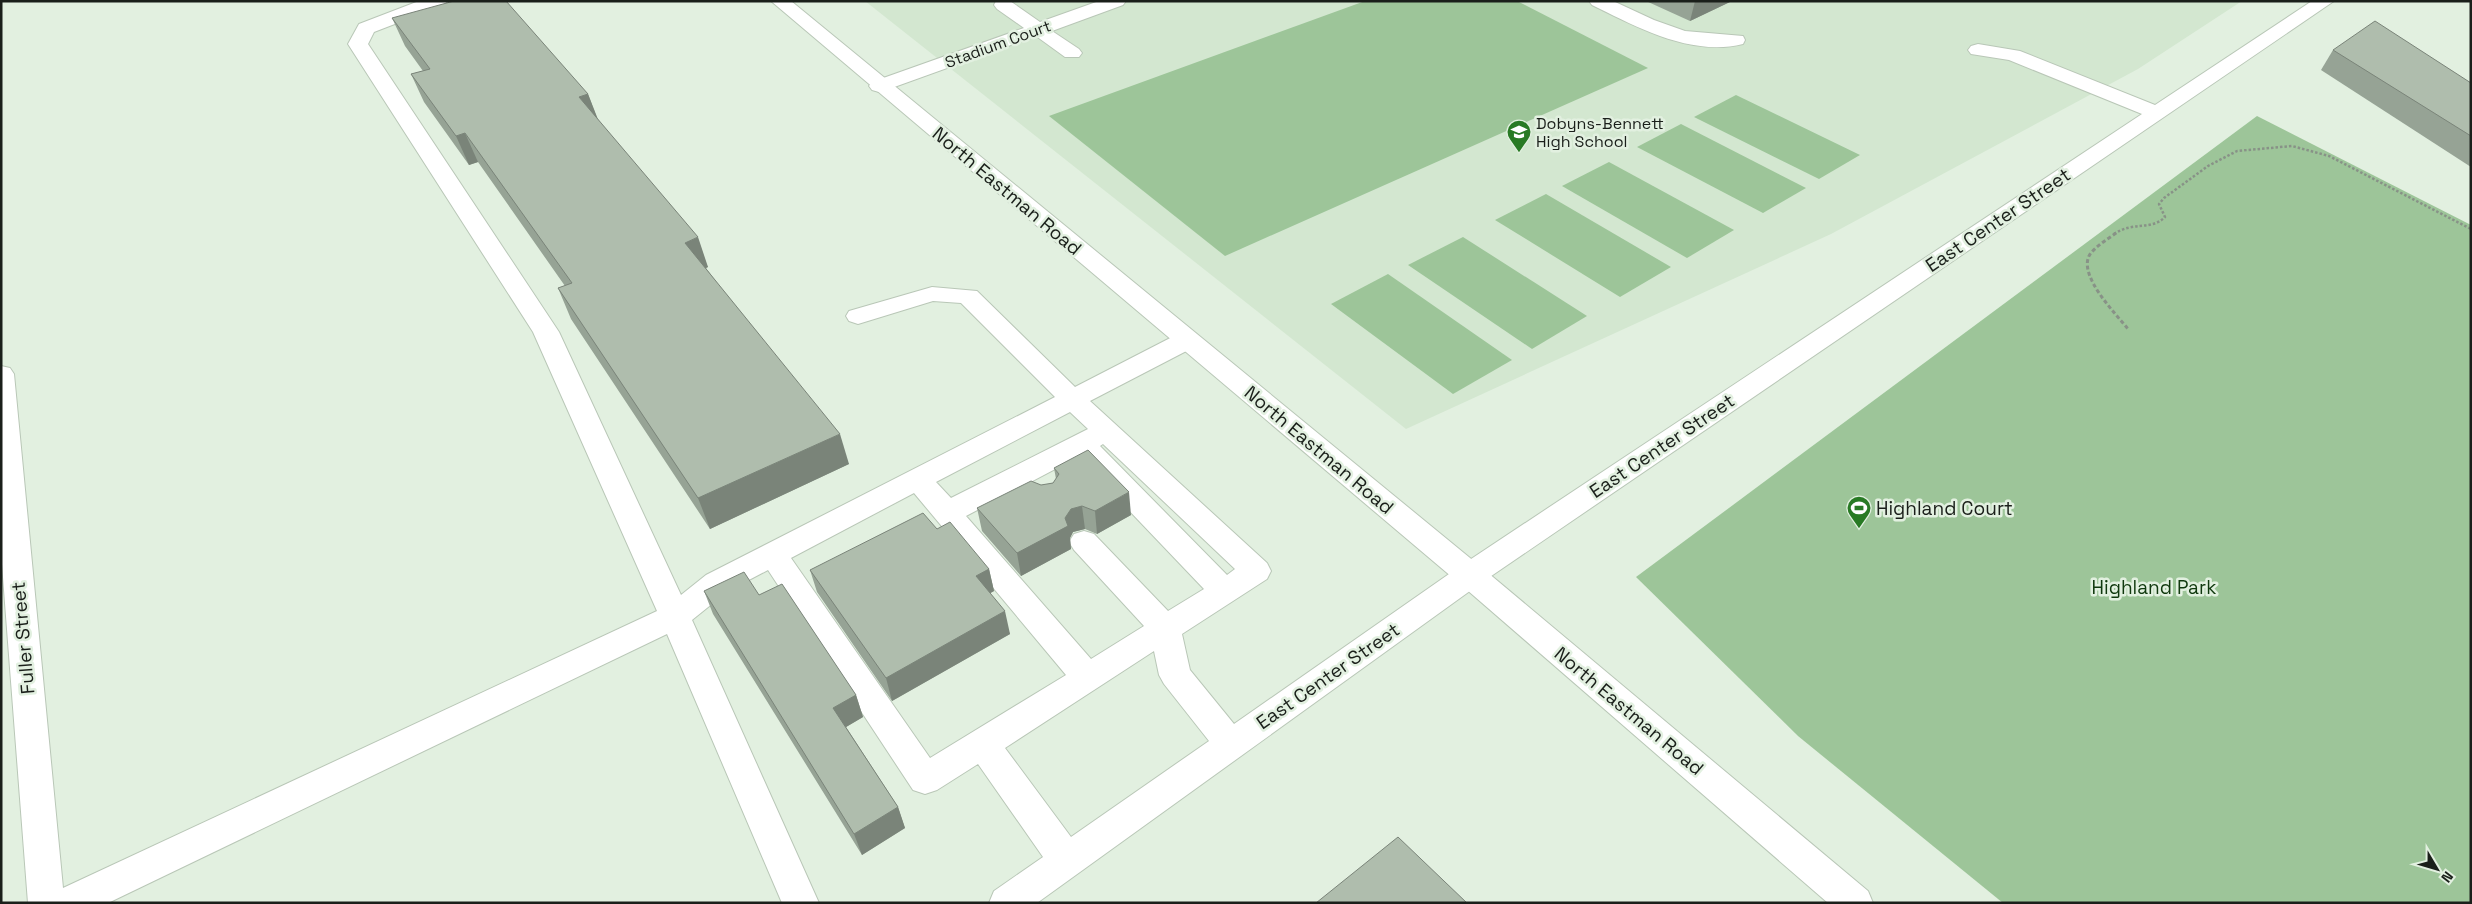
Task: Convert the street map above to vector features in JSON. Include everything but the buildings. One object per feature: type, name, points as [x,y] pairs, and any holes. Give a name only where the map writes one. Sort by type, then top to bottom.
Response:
[{"type":"street","points":[[438,1],[414,8],[366,28],[358,44],[546,332],[675,616],[801,903]]},
{"type":"street","name":"North Eastman Road","points":[[780,1],[879,86],[1470,576],[1855,903]]},
{"type":"street","points":[[1598,1],[1662,31],[1678,36],[1702,40],[1736,40]]},
{"type":"street","name":"East Center Street","points":[[1007,903],[1470,576],[2325,1]]},
{"type":"street","name":"Stadium Court","points":[[879,86],[1107,3]]},
{"type":"street","points":[[1003,5],[1072,53]]},
{"type":"street","points":[[1978,50],[2013,55],[2156,113]]},
{"type":"street","points":[[858,316],[932,294],[968,296],[1072,399],[1094,438],[1224,591]]},
{"type":"street","points":[[70,903],[294,794],[675,616],[717,583],[1187,340]]},
{"type":"street","name":"Fuller Street","points":[[1,374],[46,903]]},
{"type":"street","points":[[773,554],[925,779],[1256,570],[1094,438]]},
{"type":"street","points":[[947,513],[1032,483],[1094,438]]},
{"type":"street","points":[[918,479],[1087,677]]},
{"type":"street","points":[[1084,542],[1165,628],[1176,675],[1232,745]]},
{"type":"street","points":[[983,744],[1066,860]]},
{"type":"path","points":[[2128,329],[2091,279],[2087,266],[2090,256],[2119,230],[2136,224],[2152,226],[2160,224],[2165,217],[2160,204],[2164,198],[2208,166],[2237,151],[2280,146],[2320,152],[2471,229]]},
{"type":"shaded area","name":"Dobyns-Bennett High School","points":[[865,1],[2242,1],[2138,69],[1831,234],[1406,429]]},
{"type":"green space","points":[[1365,1],[1517,1],[1648,68],[1225,256],[1049,116]]},
{"type":"green space","points":[[1736,95],[1860,155],[1819,179],[1694,117]]},
{"type":"green space","name":"Highland Park","points":[[2257,116],[2471,225],[2471,903],[2003,903],[1798,736],[1636,577]]},
{"type":"green space","points":[[1681,124],[1806,188],[1763,213],[1637,147]]},
{"type":"green space","points":[[1609,162],[1734,230],[1687,258],[1562,186]]},
{"type":"green space","points":[[1546,194],[1671,267],[1620,297],[1495,220]]},
{"type":"green space","points":[[1463,237],[1587,316],[1532,349],[1408,265]]},
{"type":"green space","points":[[1388,274],[1512,360],[1453,394],[1331,304]]},
{"type":"place","name":"Dobyns-Bennett High School","points":[[1519,153]]},
{"type":"place","name":"Highland Court","points":[[1859,529]]}]
